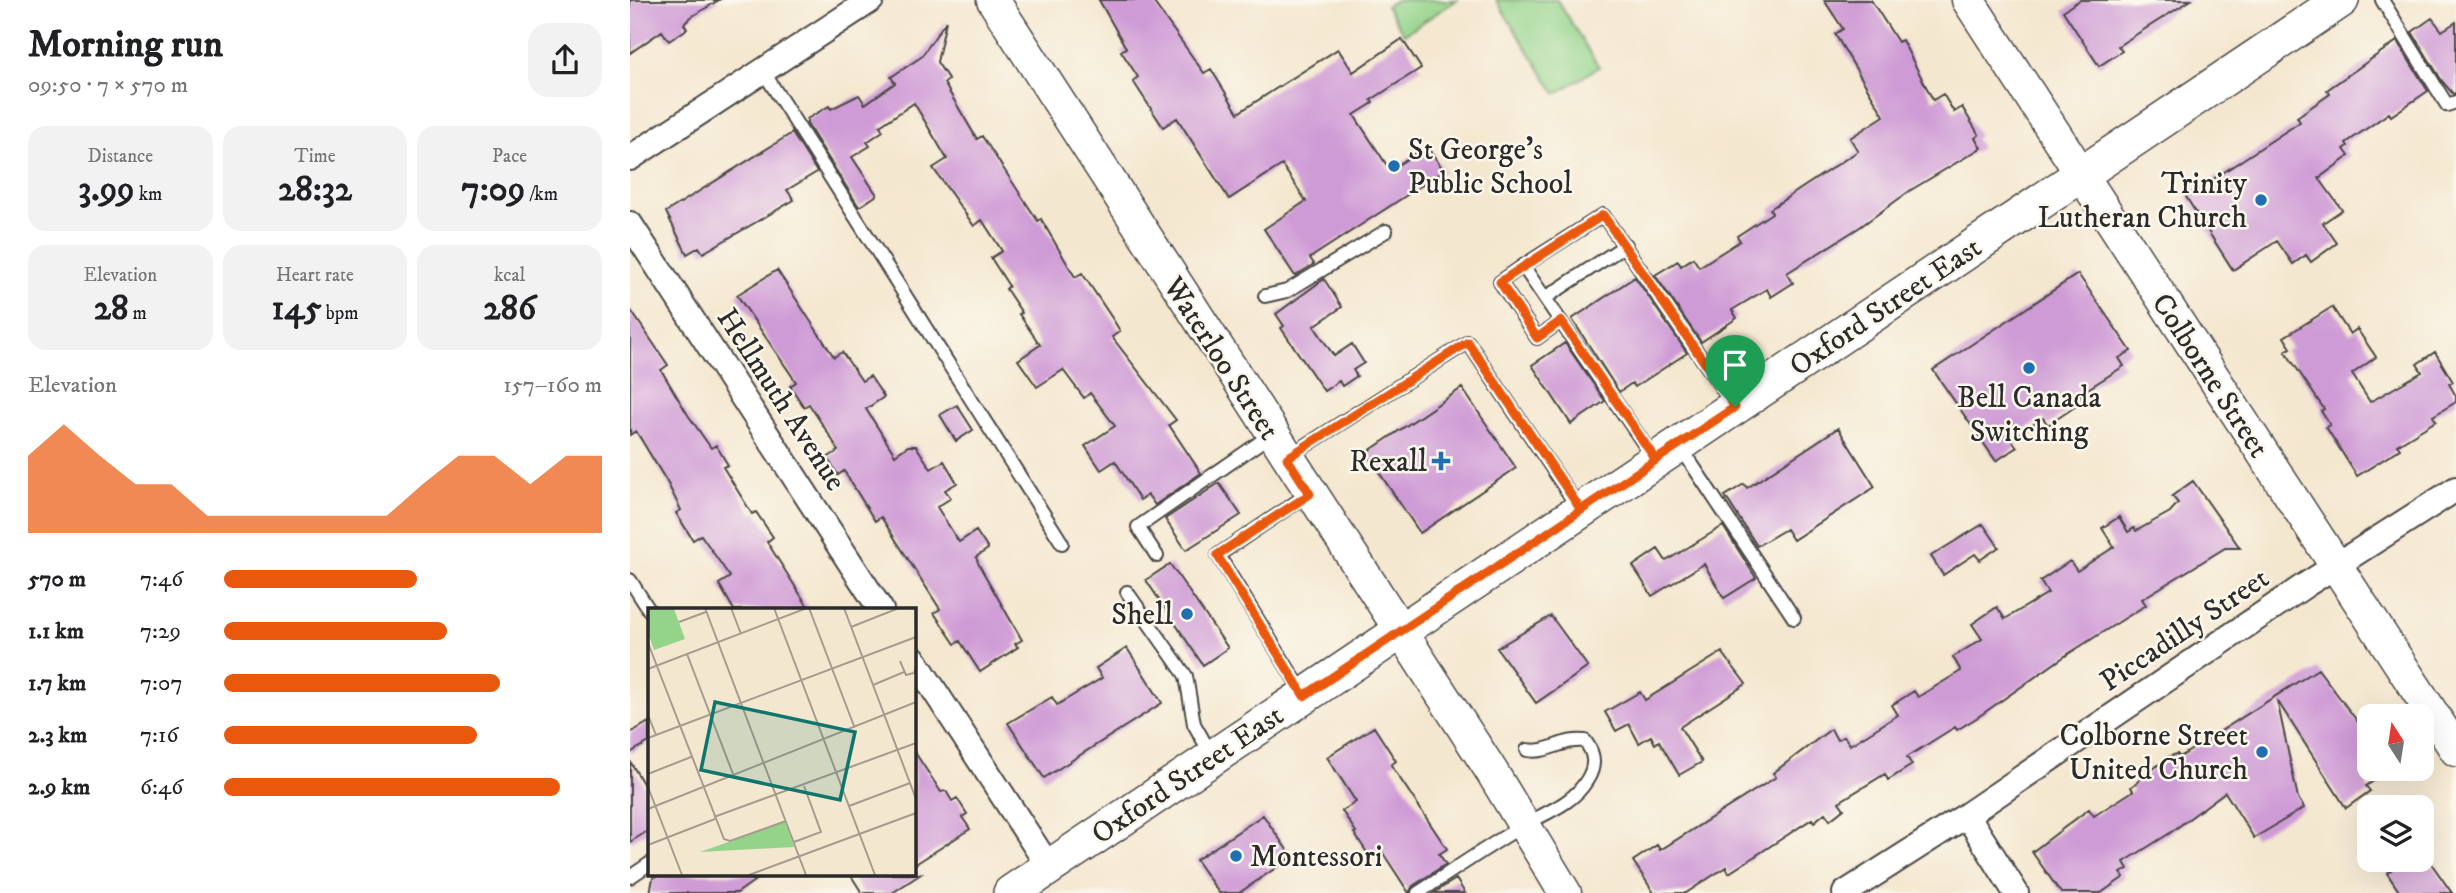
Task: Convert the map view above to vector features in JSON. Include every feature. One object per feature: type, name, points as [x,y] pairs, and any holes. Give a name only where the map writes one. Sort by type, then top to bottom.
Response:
[{"type":"main road","name":"Oxford Street East","points":[[1032,883],[1304,696],[2341,0]]},
{"type":"street","points":[[630,158],[871,0]]},
{"type":"street","name":"Waterloo Street","points":[[992,0],[1524,825],[1565,893]]},
{"type":"street","name":"Colborne Street","points":[[1968,0],[2456,750]]},
{"type":"street","name":"Hellmuth Avenue","points":[[630,223],[880,608]]},
{"type":"street","name":"Piccadilly Street","points":[[1845,893],[1968,815],[2336,566],[2456,489]]},
{"type":"street","points":[[915,661],[1032,883]]},
{"type":"street","points":[[1968,815],[2016,893]]},
{"type":"lane","points":[[2382,0],[2447,105],[2456,102]]},
{"type":"lane","points":[[763,71],[1062,543]]},
{"type":"lane","points":[[1561,321],[1537,338],[1500,282],[1603,215],[1735,407]]},
{"type":"lane","points":[[1265,296],[1287,291],[1386,230]]},
{"type":"lane","points":[[1545,298],[1626,245]]},
{"type":"lane","points":[[1523,266],[1561,321],[1667,452],[1794,618]]},
{"type":"lane","points":[[1157,556],[1138,527],[1468,342],[1581,510]]},
{"type":"lane","points":[[1304,696],[1217,555],[1310,494]]},
{"type":"lane","points":[[630,580],[648,608]]},
{"type":"lane","points":[[1127,592],[1186,676],[1194,724],[1213,758]]},
{"type":"lane","points":[[1418,893],[1524,825],[1556,809],[1587,781],[1594,766],[1593,752],[1585,741],[1571,739],[1540,752],[1527,750]]},
{"type":"lane","points":[[630,877],[648,865]]},
{"type":"green space","points":[[1396,0],[1457,0],[1404,34],[1386,6]]},
{"type":"green space","points":[[1496,0],[1557,0],[1599,67],[1556,94]]},
{"type":"building","points":[[630,0],[719,0],[691,17],[684,24],[687,29],[669,41],[662,31],[630,53]]},
{"type":"building","points":[[1099,0],[1152,0],[1204,73],[1211,69],[1238,113],[1338,49],[1353,72],[1402,39],[1421,68],[1371,100],[1373,103],[1354,115],[1390,170],[1427,146],[1444,171],[1310,258],[1314,264],[1295,276],[1264,229],[1306,201],[1282,165],[1229,199],[1177,118],[1163,127],[1144,98],[1133,81],[1138,77],[1121,51],[1126,48]]},
{"type":"building","points":[[1824,0],[1871,0],[1898,42],[1902,40],[1933,100],[1943,94],[1954,112],[1962,107],[1979,135],[1975,138],[1981,148],[1911,190],[1860,227],[1787,273],[1793,283],[1771,297],[1767,289],[1732,310],[1737,318],[1701,342],[1655,275],[1678,261],[1681,266],[1693,258],[1699,267],[1740,241],[1737,236],[1772,213],[1770,209],[1858,151],[1850,138],[1884,116],[1835,34],[1843,29]]},
{"type":"building","points":[[2080,0],[2191,0],[2118,46],[2122,51],[2099,66],[2063,11]]},
{"type":"building","points":[[2432,18],[2442,31],[2456,22],[2456,93],[2453,94],[2412,32]]},
{"type":"building","points":[[946,21],[937,62],[949,80],[944,83],[977,139],[982,136],[1038,221],[1041,219],[1075,277],[1082,273],[1114,321],[1120,331],[1112,337],[1176,420],[1169,425],[1201,473],[1155,505],[1148,495],[1140,500],[1115,461],[1101,470],[1085,446],[1115,426],[1090,393],[1084,398],[1063,370],[1037,387],[1018,360],[1040,345],[1019,314],[1022,313],[1006,289],[1009,286],[991,258],[1002,251],[982,220],[974,226],[933,168],[947,159],[914,103],[880,126],[883,131],[867,142],[870,146],[852,157],[877,195],[859,207],[807,124],[807,119],[829,106],[831,109],[859,95],[865,104],[895,83],[891,77],[921,57]]},
{"type":"building","name":"Trinity Lutheran Church","points":[[2397,41],[2428,91],[2391,116],[2389,113],[2346,143],[2348,146],[2344,149],[2349,156],[2319,178],[2342,210],[2323,223],[2337,243],[2311,262],[2306,255],[2293,264],[2277,241],[2233,270],[2186,197],[2300,122],[2297,117],[2330,94],[2327,90]]},
{"type":"building","points":[[792,133],[817,172],[787,190],[794,200],[703,253],[699,247],[687,254],[666,212]]},
{"type":"building","points":[[777,270],[834,357],[842,352],[862,381],[870,376],[884,397],[866,409],[895,455],[908,446],[916,446],[931,469],[944,461],[957,483],[945,490],[951,498],[937,507],[959,542],[976,531],[988,549],[976,557],[1022,640],[1015,644],[1018,647],[980,672],[960,641],[955,644],[934,613],[940,609],[881,517],[875,521],[844,471],[838,475],[827,458],[838,451],[833,441],[809,404],[804,407],[790,386],[796,382],[737,295]]},
{"type":"building","name":"Bell Canada Switching","points":[[2078,274],[2131,351],[2119,358],[2124,366],[2080,394],[2085,400],[2048,425],[2043,418],[2011,439],[2017,447],[1996,461],[1933,370]]},
{"type":"building","points":[[1635,277],[1687,353],[1635,387],[1632,383],[1619,392],[1572,319]]},
{"type":"building","points":[[1324,279],[1342,307],[1314,326],[1334,356],[1352,344],[1364,363],[1353,370],[1357,376],[1342,386],[1339,381],[1324,391],[1281,328],[1284,326],[1276,314]]},
{"type":"building","points":[[2332,307],[2350,334],[2357,329],[2376,357],[2352,374],[2370,402],[2422,372],[2417,364],[2435,352],[2453,382],[2449,384],[2456,396],[2456,402],[2433,416],[2436,421],[2397,445],[2400,449],[2357,476],[2326,427],[2330,425],[2321,411],[2324,409],[2285,351],[2291,348],[2284,337]]},
{"type":"building","points":[[630,309],[668,365],[661,370],[688,415],[711,448],[716,445],[728,465],[723,467],[752,514],[756,512],[773,537],[767,542],[809,608],[733,608],[719,584],[730,577],[701,535],[693,540],[676,513],[681,510],[667,482],[636,431],[630,435]]},
{"type":"building","points":[[1565,343],[1605,401],[1571,424],[1532,365]]},
{"type":"building","name":"Rexall","points":[[1462,388],[1516,468],[1420,533],[1366,453]]},
{"type":"building","points":[[957,405],[973,430],[956,441],[940,415]]},
{"type":"building","points":[[1838,428],[1875,487],[1793,540],[1786,529],[1757,546],[1725,496],[1744,484],[1747,488]]},
{"type":"building","points":[[2193,481],[2240,548],[2225,548],[2142,599],[2146,605],[2068,654],[1978,717],[1957,730],[1955,727],[1907,757],[1912,765],[1888,780],[1885,774],[1839,802],[1844,809],[1830,820],[1825,813],[1814,822],[1812,819],[1729,873],[1726,867],[1686,893],[1654,893],[1633,861],[1657,845],[1660,850],[1776,777],[1773,773],[1831,729],[1837,740],[1844,736],[1850,745],[1898,715],[1892,705],[1914,691],[1918,697],[1961,671],[1953,657],[1982,639],[1972,624],[1997,607],[2005,619],[2048,593],[2040,581],[2070,561],[2077,571],[2114,547],[2102,528],[2119,517],[2128,532],[2134,528],[2136,531],[2170,512],[2178,503],[2172,496]]},
{"type":"building","points":[[1219,483],[1241,515],[1186,550],[1165,519]]},
{"type":"building","points":[[1983,524],[1999,547],[1980,560],[1975,554],[1943,575],[1931,556]]},
{"type":"building","points":[[1723,526],[1756,578],[1724,598],[1704,564],[1652,596],[1633,566],[1658,549],[1666,561]]},
{"type":"building","name":"Shell","points":[[1170,564],[1228,648],[1203,665],[1146,580]]},
{"type":"building","points":[[1551,616],[1588,667],[1536,703],[1497,648]]},
{"type":"building","points":[[1127,648],[1162,703],[1044,778],[1008,723],[1052,697],[1057,705],[1102,678],[1096,668]]},
{"type":"building","points":[[1722,652],[1746,684],[1680,727],[1702,762],[1679,775],[1659,741],[1655,744],[1651,736],[1639,743],[1629,724],[1616,731],[1605,712],[1640,692],[1645,700]]},
{"type":"building","points":[[2318,669],[2357,721],[2357,781],[2374,781],[2366,786],[2370,791],[2364,795],[2357,795],[2357,800],[2346,808],[2277,700],[2298,798],[2304,808],[2254,838],[2225,792],[2170,833],[2124,862],[2128,869],[2121,873],[2124,877],[2101,893],[2061,893],[2032,852],[2089,809],[2094,816],[2133,791],[2131,787],[2168,757],[2177,754],[2180,757]]},
{"type":"building","points":[[648,723],[648,743],[630,753],[630,733]]},
{"type":"building","points":[[1374,727],[1396,761],[1391,765],[1447,849],[1439,854],[1446,864],[1413,886],[1409,893],[1381,850],[1370,857],[1354,833],[1356,832],[1342,811],[1356,802],[1327,757]]},
{"type":"building","points":[[915,753],[941,792],[946,791],[952,801],[957,798],[967,814],[962,817],[970,829],[915,864]]},
{"type":"building","points":[[630,761],[648,792],[648,831],[630,842]]},
{"type":"building","points":[[1263,815],[1292,857],[1239,893],[1219,893],[1196,860]]},
{"type":"building","points":[[2434,868],[2452,893],[2400,893],[2387,873],[2434,872]]},
{"type":"building","points":[[921,874],[892,893],[862,893],[851,876]]},
{"type":"building","points":[[761,876],[737,893],[650,893],[653,878]]},
{"type":"building","points":[[1456,879],[1465,893],[1434,893],[1448,884]]},
{"type":"place","name":"St George's Public School","points":[[1394,166]]},
{"type":"place","name":"Trinity Lutheran Church","points":[[2261,200]]},
{"type":"place","name":"Bell Canada Switching","points":[[2029,368]]},
{"type":"place","name":"Rexall","points":[[1441,461]]},
{"type":"place","name":"Shell","points":[[1187,614]]},
{"type":"place","name":"Colborne Street United Church","points":[[2262,752]]},
{"type":"place","name":"Montessori","points":[[1236,856]]},
{"type":"route","points":[[1735,407],[1581,510],[1468,342],[1287,458],[1310,494],[1217,555],[1285,661],[1304,696],[1656,460],[1634,427],[1561,321],[1537,338],[1500,282],[1603,215],[1735,407]]}]
